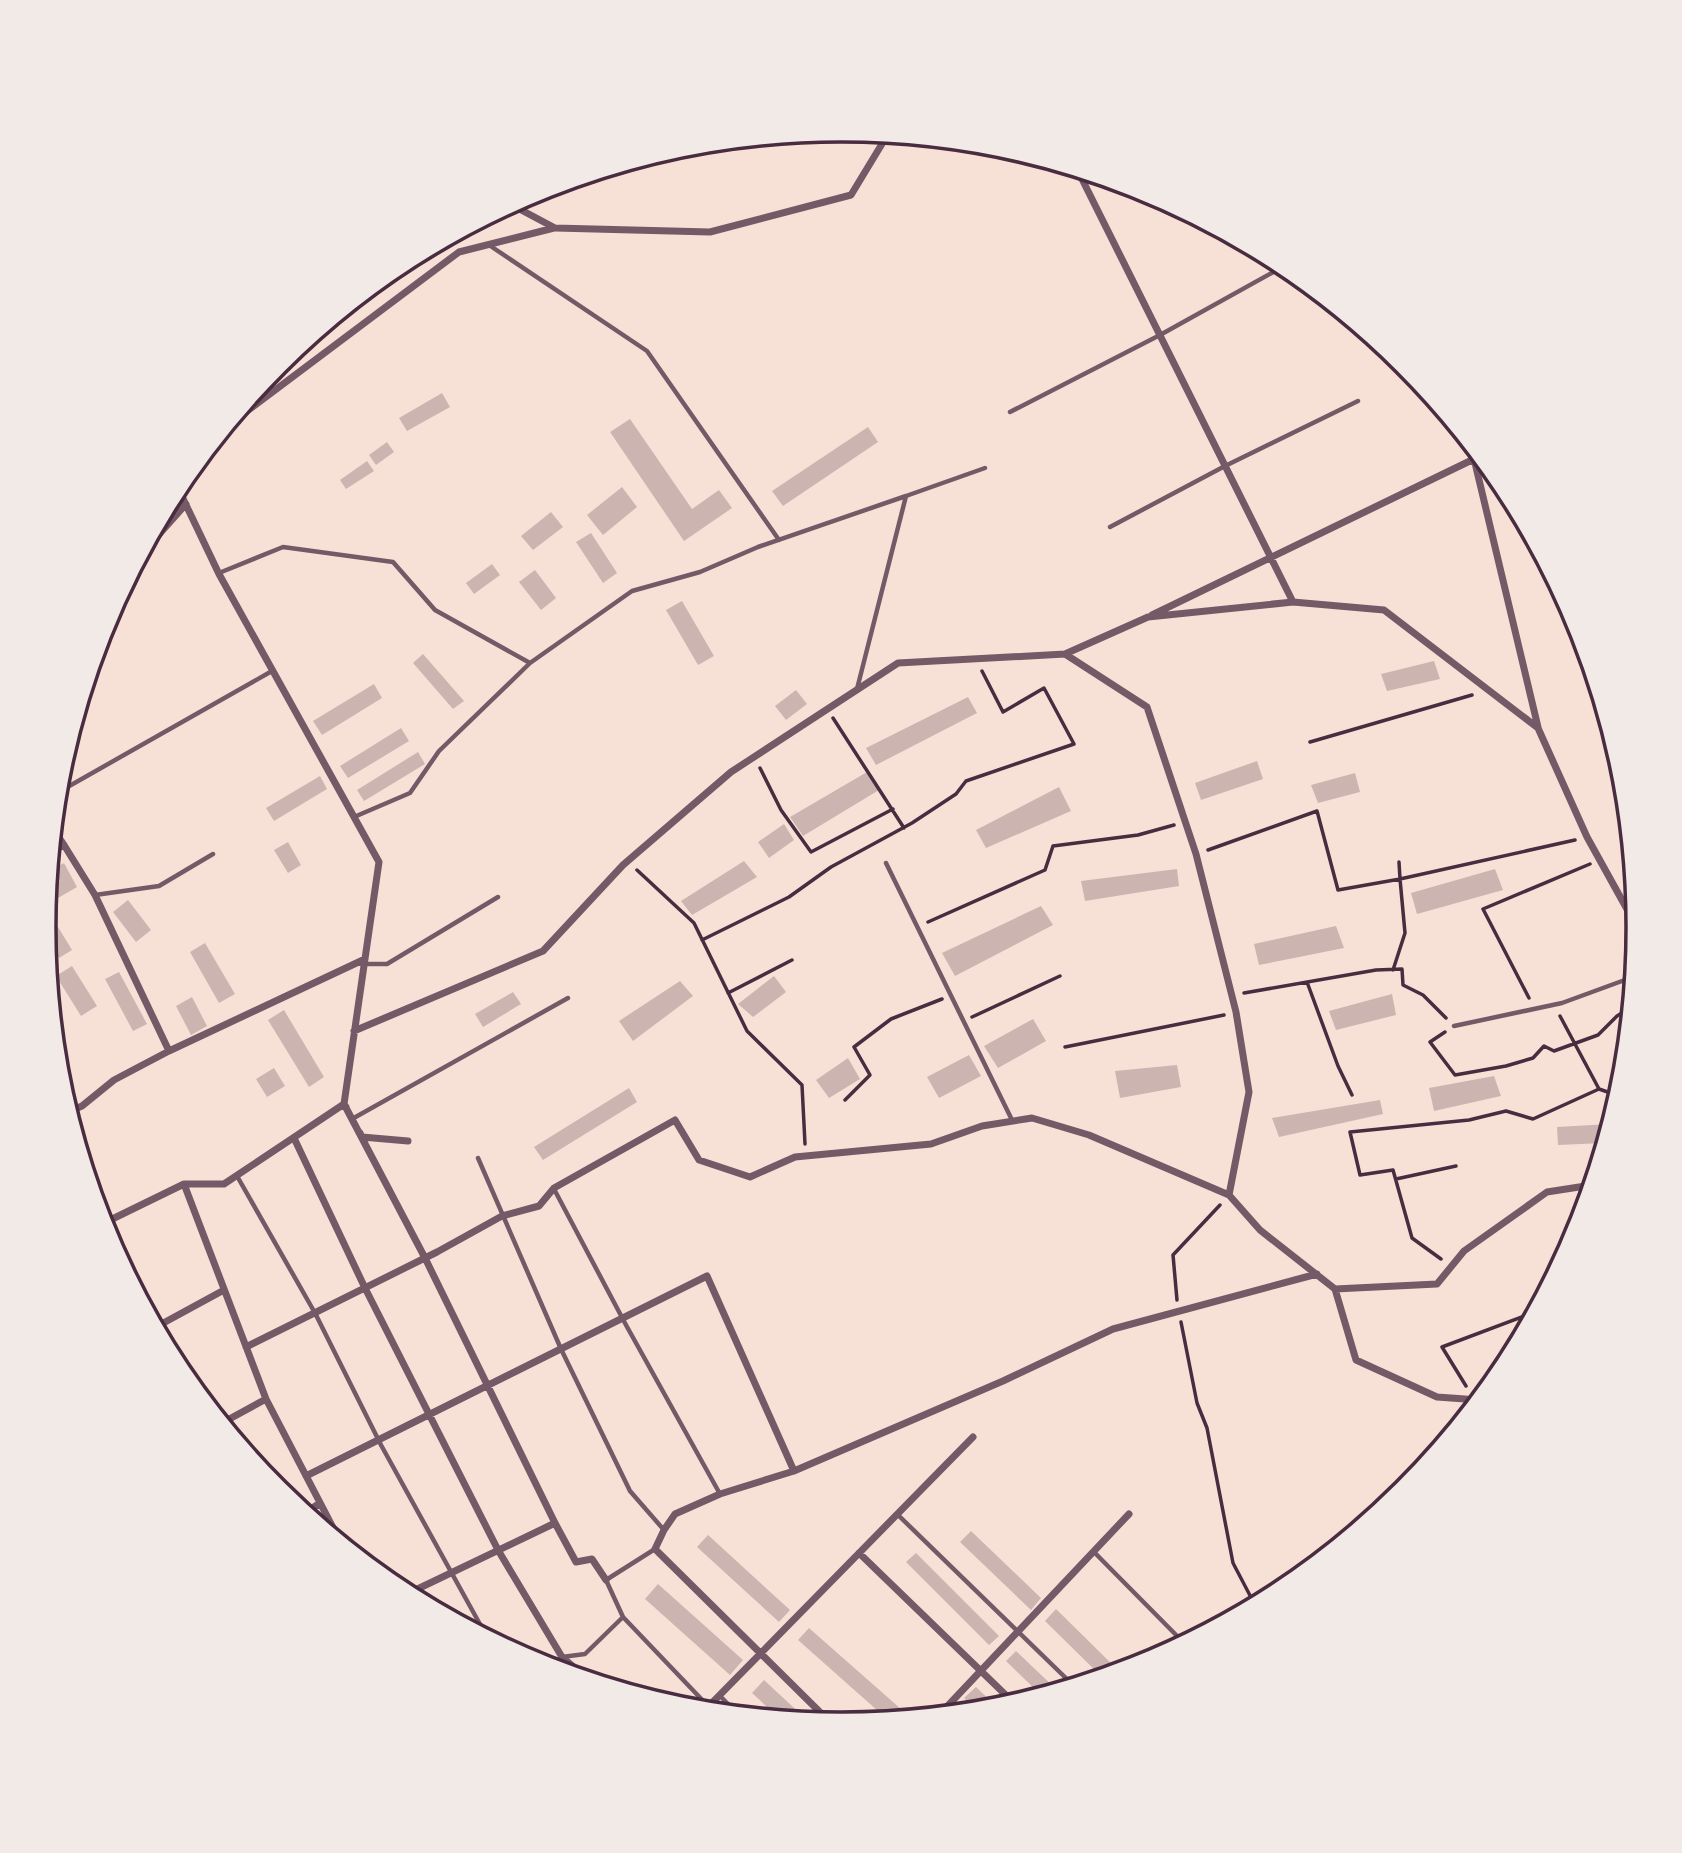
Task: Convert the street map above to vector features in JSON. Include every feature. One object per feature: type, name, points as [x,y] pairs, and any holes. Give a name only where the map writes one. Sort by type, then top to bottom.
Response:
[{"type":"street","points":[[254,406],[459,252],[555,228],[710,232],[851,195],[883,143]]},
{"type":"street","points":[[1082,180],[1293,601]]},
{"type":"street","points":[[521,210],[555,228]]},
{"type":"street","points":[[354,1031],[543,951],[628,861],[731,772],[898,663],[1065,654],[1148,617],[1472,460]]},
{"type":"street","points":[[1475,464],[1538,728],[1587,838],[1625,906]]},
{"type":"street","points":[[183,498],[219,574],[379,862],[344,1104],[425,1258],[576,1562],[592,1559],[606,1580]]},
{"type":"street","points":[[165,528],[186,504]]},
{"type":"street","points":[[1148,617],[1293,601],[1384,610],[1538,728]]},
{"type":"street","points":[[1065,654],[1147,707],[1196,855],[1236,1012],[1249,1092],[1229,1195]]},
{"type":"street","points":[[61,841],[95,895],[169,1051]]},
{"type":"street","points":[[78,1107],[114,1080],[169,1051],[364,962]]},
{"type":"street","points":[[344,1104],[362,1137],[408,1140]]},
{"type":"street","points":[[113,1219],[184,1185],[224,1185],[344,1104]]},
{"type":"street","points":[[246,1347],[425,1258],[502,1216],[539,1206],[554,1188],[675,1120],[699,1160],[750,1177],[794,1157],[931,1144],[982,1126],[1032,1118],[1089,1135],[1229,1195],[1260,1230],[1335,1289],[1356,1360],[1437,1397],[1467,1399]]},
{"type":"street","points":[[294,1138],[365,1288],[498,1550],[562,1657],[568,1662]]},
{"type":"street","points":[[184,1185],[266,1399],[331,1523]]},
{"type":"street","points":[[1335,1289],[1437,1284],[1464,1251],[1547,1192],[1581,1187]]},
{"type":"street","points":[[819,1711],[655,1549],[676,1514],[720,1494],[794,1471],[1003,1381],[1113,1329],[1317,1274]]},
{"type":"street","points":[[306,1476],[707,1276],[794,1471]]},
{"type":"street","points":[[163,1323],[225,1290]]},
{"type":"street","points":[[230,1419],[266,1399]]},
{"type":"street","points":[[714,1701],[973,1437]]},
{"type":"street","points":[[313,1507],[320,1503]]},
{"type":"street","points":[[950,1704],[1129,1514]]},
{"type":"street","points":[[419,1588],[555,1523]]},
{"type":"street","points":[[859,1553],[1004,1694]]},
{"type":"lane","points":[[488,245],[647,351],[779,540]]},
{"type":"lane","points":[[1010,411],[1160,335],[1274,272]]},
{"type":"lane","points":[[1110,527],[1225,466],[1358,401]]},
{"type":"lane","points":[[354,817],[410,793],[439,751],[530,663],[632,591],[700,572],[779,540],[985,468]]},
{"type":"lane","points":[[857,690],[906,496]]},
{"type":"lane","points":[[219,574],[283,547],[393,562],[435,610],[530,663]]},
{"type":"lane","points":[[69,786],[273,671]]},
{"type":"lane","points":[[95,895],[159,886],[213,853]]},
{"type":"lane","points":[[886,863],[1013,1121]]},
{"type":"lane","points":[[364,962],[387,964],[498,897]]},
{"type":"lane","points":[[1454,1026],[1554,1005],[1624,980]]},
{"type":"lane","points":[[352,1119],[568,998]]},
{"type":"lane","points":[[478,1158],[561,1349],[630,1491],[664,1530]]},
{"type":"lane","points":[[237,1176],[315,1313],[379,1439],[479,1623]]},
{"type":"lane","points":[[554,1188],[622,1318],[720,1494]]},
{"type":"lane","points":[[897,1514],[1066,1678]]},
{"type":"lane","points":[[655,1549],[606,1580],[624,1617],[698,1698]]},
{"type":"lane","points":[[1094,1552],[1177,1636]]},
{"type":"lane","points":[[560,1659],[585,1654],[624,1617]]},
{"type":"lane","points":[[719,1695],[727,1703]]},
{"type":"path","points":[[702,940],[789,897],[831,867],[904,828],[956,794],[966,781],[1074,744],[1044,688],[1003,712],[975,659]]},
{"type":"path","points":[[1310,743],[1488,691]]},
{"type":"path","points":[[827,709],[904,828]]},
{"type":"path","points":[[755,757],[781,810],[811,852],[893,809]]},
{"type":"path","points":[[1196,855],[1317,811],[1338,890],[1587,838]]},
{"type":"path","points":[[917,927],[1045,870],[1053,846],[1138,835],[1185,822]]},
{"type":"path","points":[[628,861],[694,923],[747,1031],[802,1085],[805,1156]]},
{"type":"path","points":[[1534,1009],[1483,909],[1600,861]]},
{"type":"path","points":[[1393,970],[1405,933],[1399,862]]},
{"type":"path","points":[[729,993],[793,960]]},
{"type":"path","points":[[1232,995],[1376,970],[1402,970],[1403,985],[1423,995],[1454,1026],[1430,1042],[1455,1075],[1506,1066],[1532,1058],[1545,1046],[1554,1051],[1575,1044],[1598,1035],[1620,1014]]},
{"type":"path","points":[[963,1021],[1060,976]]},
{"type":"path","points":[[1307,982],[1338,1066],[1352,1095]]},
{"type":"path","points":[[845,1100],[870,1075],[854,1047],[891,1020],[950,995]]},
{"type":"path","points":[[1554,1005],[1599,1089],[1608,1093]]},
{"type":"path","points":[[1065,1047],[1236,1012]]},
{"type":"path","points":[[1451,1266],[1412,1238],[1393,1170],[1360,1175],[1350,1132],[1469,1120],[1506,1111],[1532,1119],[1599,1089]]},
{"type":"path","points":[[1396,1179],[1457,1166]]},
{"type":"path","points":[[1229,1195],[1173,1255],[1179,1312],[1197,1404],[1207,1428],[1233,1563],[1250,1596]]},
{"type":"path","points":[[1472,1393],[1442,1347],[1522,1317]]},
{"type":"building","points":[[442,393],[450,407],[407,431],[399,418]]},
{"type":"building","points":[[630,419],[692,509],[719,490],[732,508],[684,541],[610,432]]},
{"type":"building","points":[[868,427],[878,442],[783,506],[772,491]]},
{"type":"building","points":[[387,442],[394,452],[376,465],[369,455]]},
{"type":"building","points":[[367,461],[374,471],[346,489],[340,480]]},
{"type":"building","points":[[622,487],[637,507],[603,535],[587,515]]},
{"type":"building","points":[[551,512],[563,527],[533,550],[521,536]]},
{"type":"building","points":[[591,533],[617,573],[603,583],[576,542]]},
{"type":"building","points":[[492,564],[500,575],[474,594],[466,583]]},
{"type":"building","points":[[535,570],[556,598],[541,610],[519,582]]},
{"type":"building","points":[[682,601],[714,656],[698,665],[666,610]]},
{"type":"building","points":[[423,654],[464,701],[453,709],[413,663]]},
{"type":"building","points":[[1434,661],[1440,679],[1387,691],[1381,674]]},
{"type":"building","points":[[374,684],[382,698],[322,735],[313,721]]},
{"type":"building","points":[[796,690],[807,704],[786,720],[775,706]]},
{"type":"building","points":[[968,697],[977,713],[876,765],[866,748]]},
{"type":"building","points":[[401,728],[409,741],[348,778],[340,766]]},
{"type":"building","points":[[418,752],[425,764],[364,801],[357,790]]},
{"type":"building","points":[[1257,761],[1263,779],[1201,800],[1195,783]]},
{"type":"building","points":[[867,772],[879,790],[803,836],[790,817]]},
{"type":"building","points":[[1355,773],[1360,792],[1318,803],[1311,785]]},
{"type":"building","points":[[320,776],[327,789],[274,821],[266,808]]},
{"type":"building","points":[[1059,787],[1071,811],[986,848],[976,830]]},
{"type":"building","points":[[784,824],[794,840],[769,858],[758,842]]},
{"type":"building","points":[[288,842],[301,865],[288,873],[274,850]]},
{"type":"building","points":[[744,861],[757,877],[692,915],[681,901]]},
{"type":"building","points":[[64,863],[77,887],[57,899],[60,881],[59,866]]},
{"type":"building","points":[[1177,869],[1179,886],[1085,901],[1081,881]]},
{"type":"building","points":[[1495,869],[1503,890],[1417,914],[1411,893]]},
{"type":"building","points":[[128,900],[151,930],[136,942],[113,912]]},
{"type":"building","points":[[1041,906],[1053,925],[955,976],[942,953]]},
{"type":"building","points":[[56,924],[72,950],[59,958],[57,955]]},
{"type":"building","points":[[1336,926],[1344,948],[1259,965],[1254,944]]},
{"type":"building","points":[[205,943],[235,994],[219,1003],[190,952]]},
{"type":"building","points":[[72,966],[97,1006],[81,1016],[58,975]]},
{"type":"building","points":[[119,972],[147,1024],[133,1031],[105,979]]},
{"type":"building","points":[[774,976],[786,992],[753,1017],[738,1004]]},
{"type":"building","points":[[680,981],[693,996],[633,1041],[619,1021]]},
{"type":"building","points":[[513,992],[521,1004],[483,1027],[475,1014]]},
{"type":"building","points":[[1392,994],[1396,1015],[1336,1030],[1329,1011]]},
{"type":"building","points":[[192,997],[207,1026],[191,1035],[176,1006]]},
{"type":"building","points":[[284,1010],[324,1077],[309,1087],[268,1020]]},
{"type":"building","points":[[1033,1019],[1046,1041],[998,1068],[984,1046]]},
{"type":"building","points":[[969,1055],[981,1076],[939,1098],[927,1077]]},
{"type":"building","points":[[848,1058],[860,1079],[829,1098],[816,1080]]},
{"type":"building","points":[[1177,1065],[1181,1087],[1120,1098],[1115,1071]]},
{"type":"building","points":[[274,1068],[285,1086],[267,1097],[256,1079]]},
{"type":"building","points":[[1494,1076],[1501,1096],[1434,1111],[1429,1088]]},
{"type":"building","points":[[629,1088],[637,1102],[543,1160],[534,1147]]},
{"type":"building","points":[[1380,1100],[1383,1114],[1279,1137],[1272,1118]]},
{"type":"building","points":[[1600,1125],[1595,1143],[1558,1145],[1557,1127]]},
{"type":"building","points":[[971,1531],[1041,1598],[1031,1610],[960,1542]]},
{"type":"building","points":[[708,1535],[790,1610],[779,1622],[697,1547]]},
{"type":"building","points":[[916,1553],[999,1636],[989,1645],[906,1562]]},
{"type":"building","points":[[658,1584],[743,1660],[730,1675],[645,1599]]},
{"type":"building","points":[[1056,1609],[1111,1663],[1094,1669],[1045,1621]]},
{"type":"building","points":[[809,1628],[901,1709],[878,1711],[798,1640]]},
{"type":"building","points":[[1016,1651],[1050,1683],[1033,1687],[1006,1661]]},
{"type":"building","points":[[764,1680],[797,1710],[768,1708],[752,1693]]},
{"type":"building","points":[[976,1687],[987,1697],[967,1701],[964,1698]]}]
